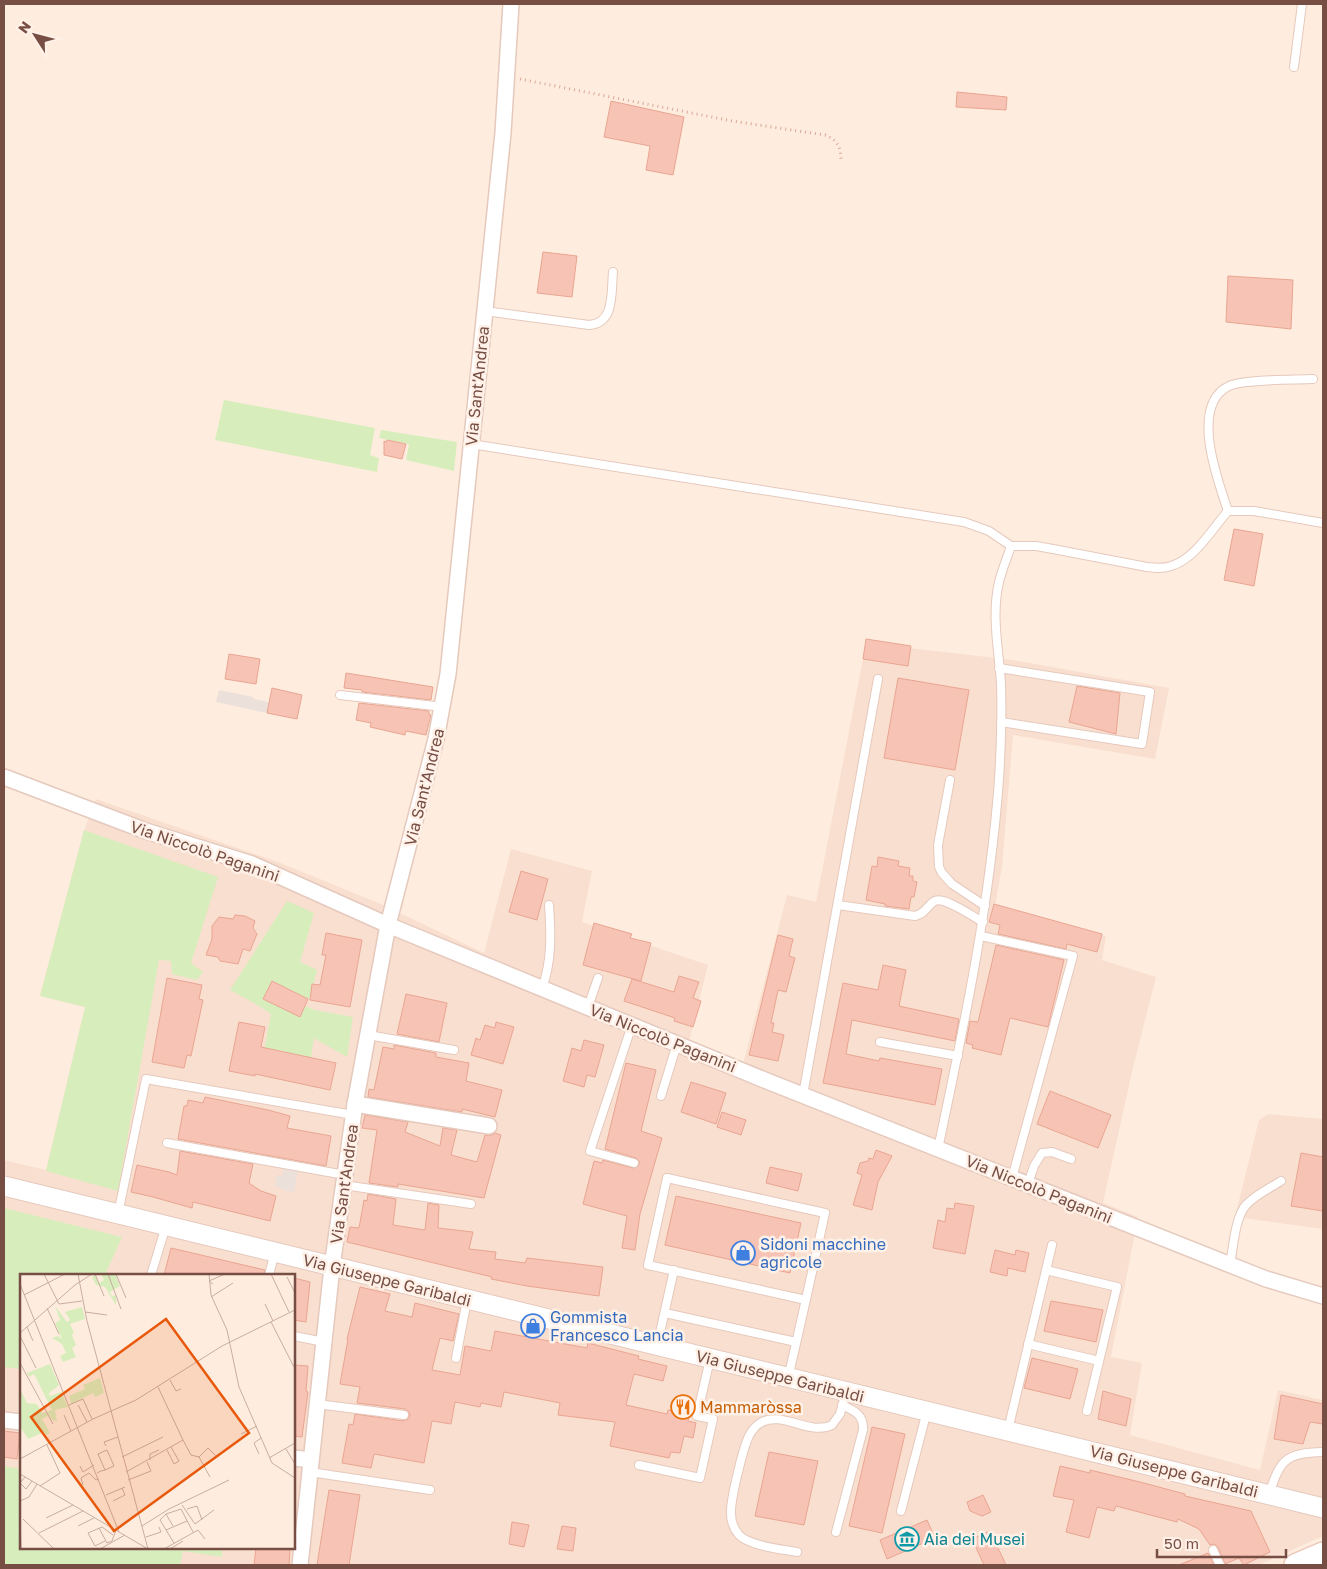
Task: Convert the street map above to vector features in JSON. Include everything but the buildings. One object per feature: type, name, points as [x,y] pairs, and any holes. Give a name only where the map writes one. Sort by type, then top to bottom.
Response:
[{"type":"main road","points":[[1295,1565],[1323,1553]]},
{"type":"street","name":"Via Sant'Andrea","points":[[300,1565],[332,1267],[354,1110],[388,925],[432,756],[448,674],[508,76],[511,4]]},
{"type":"street","name":"Via Niccolò Paganini","points":[[4,777],[146,831],[252,864],[388,925],[803,1095],[1266,1279],[1323,1296]]},
{"type":"street","points":[[354,1110],[488,1126]]},
{"type":"street","name":"Via Giuseppe Garibaldi","points":[[4,1186],[788,1378],[844,1398],[927,1411],[1323,1508]]},
{"type":"street","points":[[4,1420],[20,1422]]},
{"type":"street","points":[[295,1458],[311,1466]]},
{"type":"lane","points":[[1294,67],[1302,4]]},
{"type":"lane","points":[[485,311],[589,326],[597,325],[602,322],[609,310],[613,272]]},
{"type":"lane","points":[[1228,511],[1212,461],[1209,443],[1210,414],[1215,399],[1222,390],[1238,383],[1313,379]]},
{"type":"lane","points":[[471,444],[964,522],[989,530],[1011,546],[1036,546],[1147,567],[1170,567],[1188,556],[1228,511],[1254,511],[1323,523]]},
{"type":"lane","points":[[938,1149],[958,1056],[985,906],[998,787],[1001,722],[996,623],[997,598],[999,581],[1011,546]]},
{"type":"lane","points":[[999,668],[1150,692],[1142,744],[1001,722]]},
{"type":"lane","points":[[803,1095],[878,679]]},
{"type":"lane","points":[[340,695],[443,707]]},
{"type":"lane","points":[[950,780],[938,845],[939,867],[946,879],[985,906]]},
{"type":"lane","points":[[838,905],[914,916],[925,912],[933,902],[942,900],[983,922]]},
{"type":"lane","points":[[542,988],[547,975],[550,947],[549,905]]},
{"type":"lane","points":[[981,936],[1073,956],[1012,1178]]},
{"type":"lane","points":[[588,1007],[598,978]]},
{"type":"lane","points":[[632,1025],[590,1151],[634,1163]]},
{"type":"lane","points":[[368,1035],[454,1050]]},
{"type":"lane","points":[[880,1042],[958,1056]]},
{"type":"lane","points":[[661,1096],[677,1044]]},
{"type":"lane","points":[[118,1214],[146,1079],[354,1110]]},
{"type":"lane","points":[[167,1143],[471,1204]]},
{"type":"lane","points":[[1028,1184],[1034,1166],[1042,1153],[1052,1152],[1071,1158]]},
{"type":"lane","points":[[788,1378],[806,1300],[825,1213],[667,1178],[648,1265],[806,1300]]},
{"type":"lane","points":[[1230,1265],[1242,1210],[1249,1202],[1281,1181]]},
{"type":"lane","points":[[151,1274],[166,1226]]},
{"type":"lane","points":[[1008,1430],[1052,1245]]},
{"type":"lane","points":[[269,1274],[275,1252]]},
{"type":"lane","points":[[657,1346],[674,1270]]},
{"type":"lane","points":[[1046,1270],[1116,1287],[1087,1411]]},
{"type":"lane","points":[[456,1358],[467,1300]]},
{"type":"lane","points":[[665,1313],[796,1342]]},
{"type":"lane","points":[[295,1336],[324,1342]]},
{"type":"lane","points":[[1028,1344],[1099,1361]]},
{"type":"lane","points":[[639,1465],[700,1478],[713,1419],[697,1416],[710,1359]]},
{"type":"lane","points":[[836,1532],[863,1430],[862,1418],[844,1398]]},
{"type":"lane","points":[[797,1552],[746,1540],[733,1525],[731,1507],[746,1444],[753,1429],[758,1424],[771,1419],[817,1428],[832,1426],[839,1418],[844,1398]]},
{"type":"lane","points":[[318,1404],[404,1415]]},
{"type":"lane","points":[[901,1511],[927,1411]]},
{"type":"lane","points":[[1269,1495],[1277,1471],[1288,1459],[1304,1453],[1323,1452]]},
{"type":"lane","points":[[311,1466],[430,1490]]},
{"type":"lane","points":[[1213,1550],[1220,1565]]},
{"type":"path","points":[[508,76],[732,121],[825,135],[833,139],[838,145],[841,161]]},
{"type":"shaded area","points":[[866,643],[1013,660],[1169,688],[1155,759],[1013,735],[1002,867],[995,906],[1106,936],[1102,960],[1156,977],[1132,1072],[1103,1203],[1138,1217],[1111,1357],[1142,1363],[1130,1435],[1260,1470],[1278,1390],[1323,1400],[1323,1536],[1259,1565],[4,1565],[4,1160],[46,1170],[85,1007],[40,996],[84,830],[96,799],[278,862],[381,904],[484,953],[511,849],[592,871],[582,922],[708,965],[689,1042],[743,1064],[787,895],[816,902]]},
{"type":"shaded area","points":[[219,690],[269,702],[267,713],[216,702]]},
{"type":"shaded area","points":[[1268,1114],[1323,1119],[1323,1229],[1235,1217],[1259,1120]]},
{"type":"shaded area","points":[[283,1169],[298,1171],[294,1192],[283,1190],[275,1185],[277,1175],[282,1176]]},
{"type":"green space","points":[[224,400],[375,428],[370,455],[379,458],[377,472],[215,440]]},
{"type":"green space","points":[[381,430],[457,442],[454,471],[406,460],[409,444],[379,438]]},
{"type":"green space","points":[[84,830],[218,877],[191,963],[203,972],[197,980],[172,974],[171,961],[159,960],[118,1191],[46,1171],[85,1007],[40,996]]},
{"type":"green space","points":[[287,901],[314,913],[300,962],[317,970],[308,999],[272,981],[263,999],[299,1016],[305,1006],[315,1010],[353,1017],[347,1057],[314,1038],[311,1058],[273,1049],[272,1058],[263,1056],[271,1014],[230,990]]},
{"type":"green space","points":[[4,1208],[122,1237],[105,1274],[20,1274],[20,1369],[4,1367]]},
{"type":"green space","points":[[4,1466],[20,1469],[20,1549],[222,1549],[222,1557],[183,1551],[180,1565],[4,1565]]},
{"type":"place","name":"Sidoni macchine agricole","points":[[743,1253]]},
{"type":"place","name":"Gommista Francesco Lancia","points":[[533,1326]]},
{"type":"place","name":"Mammaròssa","points":[[683,1407]]},
{"type":"place","name":"Aia dei Musei","points":[[907,1539]]}]
